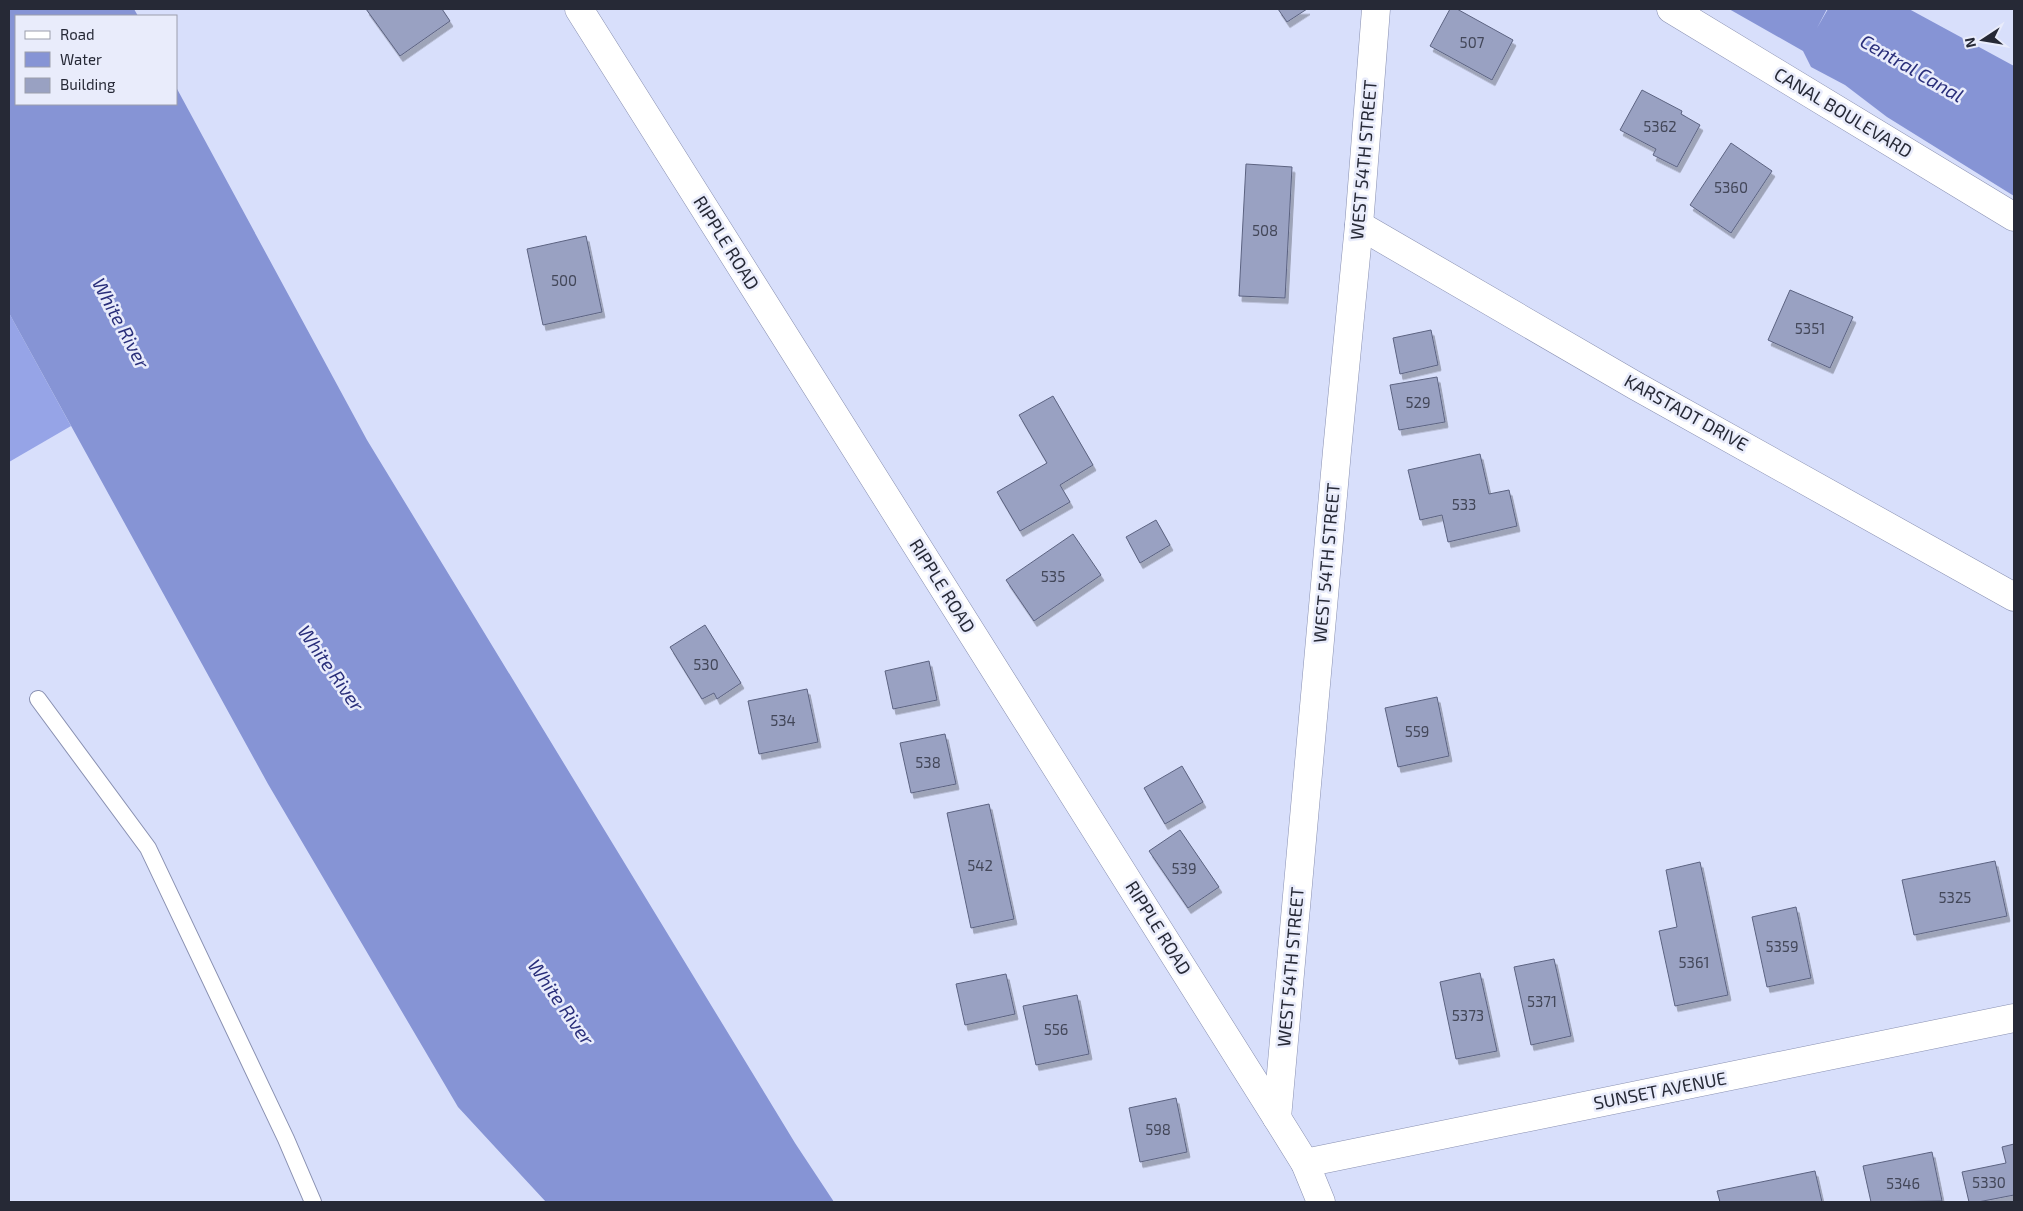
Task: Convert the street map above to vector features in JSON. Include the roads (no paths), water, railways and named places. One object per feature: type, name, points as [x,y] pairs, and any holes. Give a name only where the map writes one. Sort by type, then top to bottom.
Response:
[{"type":"street","name":"RIPPLE ROAD","points":[[579,9],[1305,1163]]},
{"type":"street","name":"WEST 54TH STREET","points":[[1277,1118],[1359,225],[1376,9]]},
{"type":"street","name":"CANAL BOULEVARD","points":[[1672,9],[2014,217]]},
{"type":"street","name":"KARSTADT DRIVE","points":[[1359,225],[1636,386],[2014,597]]},
{"type":"street","name":"SUNSET AVENUE","points":[[1305,1163],[2014,1018]]},
{"type":"street","points":[[1305,1163],[1321,1202]]},
{"type":"lane","points":[[38,699],[148,848],[278,1122],[313,1202]]},
{"type":"water","name":"White River","points":[[9,9],[134,9],[137,15],[15,15],[15,105],[178,105],[178,91],[367,440],[795,1143],[834,1202],[546,1202],[458,1107],[268,784],[9,313]]},
{"type":"water","name":"Central Canal","points":[[1729,9],[1827,9],[1817,28],[1828,9],[1909,9],[2014,66],[2014,196],[1887,117],[1845,85],[1811,67],[1803,51]]}]
